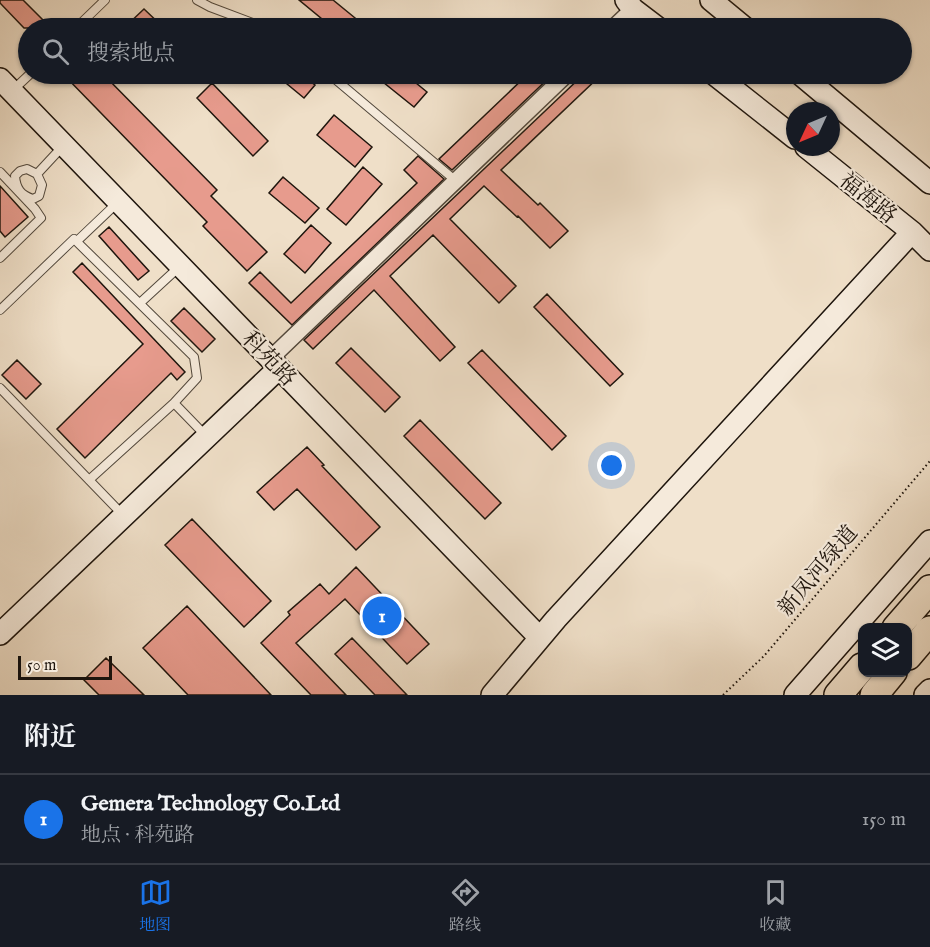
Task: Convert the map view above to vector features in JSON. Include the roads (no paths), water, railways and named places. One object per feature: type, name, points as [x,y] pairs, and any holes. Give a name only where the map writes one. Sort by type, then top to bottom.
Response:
[{"type":"highway","points":[[900,623],[930,589]]},
{"type":"highway","points":[[912,651],[930,630]]},
{"type":"highway","points":[[838,695],[858,672]]},
{"type":"highway","points":[[874,695],[889,677]]},
{"type":"street","points":[[711,0],[733,18]]},
{"type":"street","points":[[620,18],[629,5],[645,18]]},
{"type":"street","points":[[0,634],[207,437],[275,363],[456,181],[557,84]]},
{"type":"street","points":[[727,84],[786,131]]},
{"type":"street","points":[[812,84],[930,183]]},
{"type":"street","name":"科苑路","points":[[6,85],[540,638]]},
{"type":"street","name":"福海路","points":[[817,156],[912,232],[930,250]]},
{"type":"street","points":[[492,695],[540,638],[912,232]]},
{"type":"street","points":[[795,695],[930,541]]},
{"type":"street","points":[[926,695],[930,690]]},
{"type":"lane","points":[[86,18],[105,0]]},
{"type":"lane","points":[[196,0],[239,18]]},
{"type":"lane","points":[[341,84],[456,181]]},
{"type":"lane","points":[[37,174],[64,144]]},
{"type":"lane","points":[[27,169],[37,174],[42,185],[39,196],[33,199],[23,196],[16,184],[15,176],[27,169]]},
{"type":"lane","points":[[0,172],[41,218],[0,258]]},
{"type":"lane","points":[[77,242],[118,201]]},
{"type":"lane","points":[[0,310],[74,239],[194,357],[197,378],[174,403],[89,480]]},
{"type":"lane","points":[[140,303],[180,266]]},
{"type":"lane","points":[[0,387],[123,515]]},
{"type":"lane","points":[[174,403],[207,437]]},
{"type":"place","name":"Gemera Technology Co.Ltd","points":[[382,616]]}]
